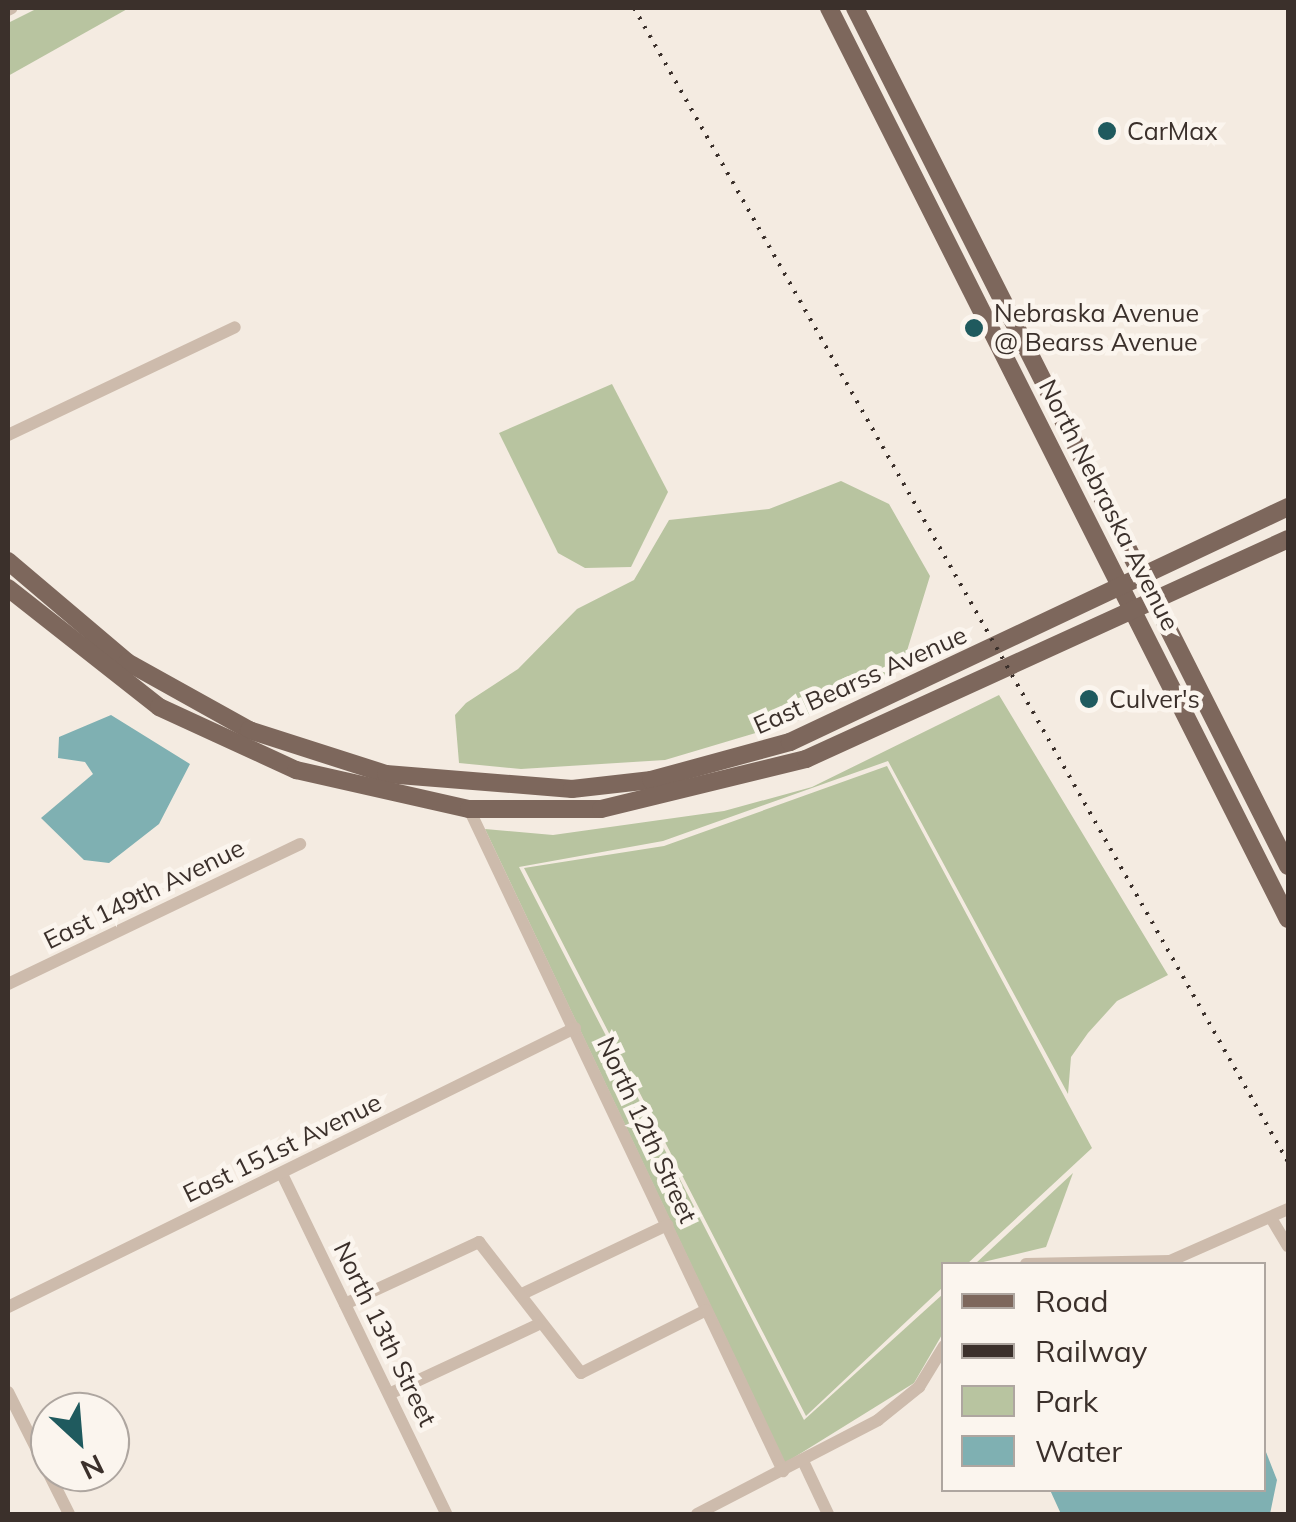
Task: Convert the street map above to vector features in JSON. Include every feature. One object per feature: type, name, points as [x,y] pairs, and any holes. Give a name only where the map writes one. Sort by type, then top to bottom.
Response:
[{"type":"main road","name":"North Nebraska Avenue","points":[[830,8],[1288,919]]},
{"type":"main road","name":"North Nebraska Avenue","points":[[856,8],[1146,573],[1288,866]]},
{"type":"main road","points":[[963,268],[983,258]]},
{"type":"main road","name":"East Bearss Avenue","points":[[8,562],[127,662],[249,730],[386,774],[532,790],[650,780],[754,755],[1288,507]]},
{"type":"main road","name":"East Bearss Avenue","points":[[8,588],[110,675],[228,743],[340,784],[469,809],[601,808],[743,781],[1288,539]]},
{"type":"main road","points":[[1258,859],[1272,860],[1288,886]]},
{"type":"street","points":[[8,434],[235,327]]},
{"type":"street","name":"North 12th Street","points":[[469,809],[782,1471]]},
{"type":"street","name":"East 149th Avenue","points":[[8,984],[300,844]]},
{"type":"street","name":"East 151st Avenue","points":[[8,1308],[575,1028]]},
{"type":"street","name":"North 13th Street","points":[[282,1174],[446,1514]]},
{"type":"street","points":[[1122,1262],[1170,1261],[1288,1210]]},
{"type":"street","points":[[1271,1218],[1288,1246]]},
{"type":"street","points":[[522,1294],[667,1226]]},
{"type":"street","points":[[345,1304],[479,1242],[522,1294],[537,1325],[581,1373],[706,1310]]},
{"type":"street","points":[[389,1394],[537,1325]]},
{"type":"street","points":[[698,1514],[803,1461],[919,1388],[941,1351]]},
{"type":"street","points":[[8,1392],[70,1514]]},
{"type":"street","points":[[803,1461],[828,1514]]},
{"type":"green space","points":[[38,8],[129,8],[8,76],[8,23]]},
{"type":"green space","points":[[612,384],[668,492],[631,567],[585,568],[558,553],[499,433]]},
{"type":"green space","points":[[841,481],[889,504],[930,576],[902,667],[799,720],[665,760],[521,769],[459,763],[455,715],[466,703],[518,669],[577,609],[634,580],[669,520],[769,509]]},
{"type":"green space","points":[[999,695],[1168,975],[1117,1001],[1088,1033],[1071,1057],[1068,1094],[888,761],[663,841],[519,867],[804,1420],[941,1296],[941,1336],[914,1383],[785,1463],[485,829],[553,835],[724,811],[812,787]]},
{"type":"green space","points":[[887,766],[1092,1148],[969,1262],[941,1262],[941,1289],[806,1416],[524,868],[664,846]]},
{"type":"green space","points":[[1073,1173],[1046,1247],[977,1262]]},
{"type":"water","points":[[111,715],[190,764],[159,824],[109,863],[84,860],[41,818],[93,774],[85,762],[58,758],[59,737]]},
{"type":"water","points":[[1266,1452],[1277,1480],[1270,1514],[1061,1514],[1051,1492],[1266,1492]]},
{"type":"railway","points":[[634,8],[1288,1162]]},
{"type":"place","name":"CarMax","points":[[1107,131]]},
{"type":"place","name":"Nebraska Avenue @ Bearss Avenue","points":[[974,328]]},
{"type":"place","name":"Culver's","points":[[1089,699]]}]
